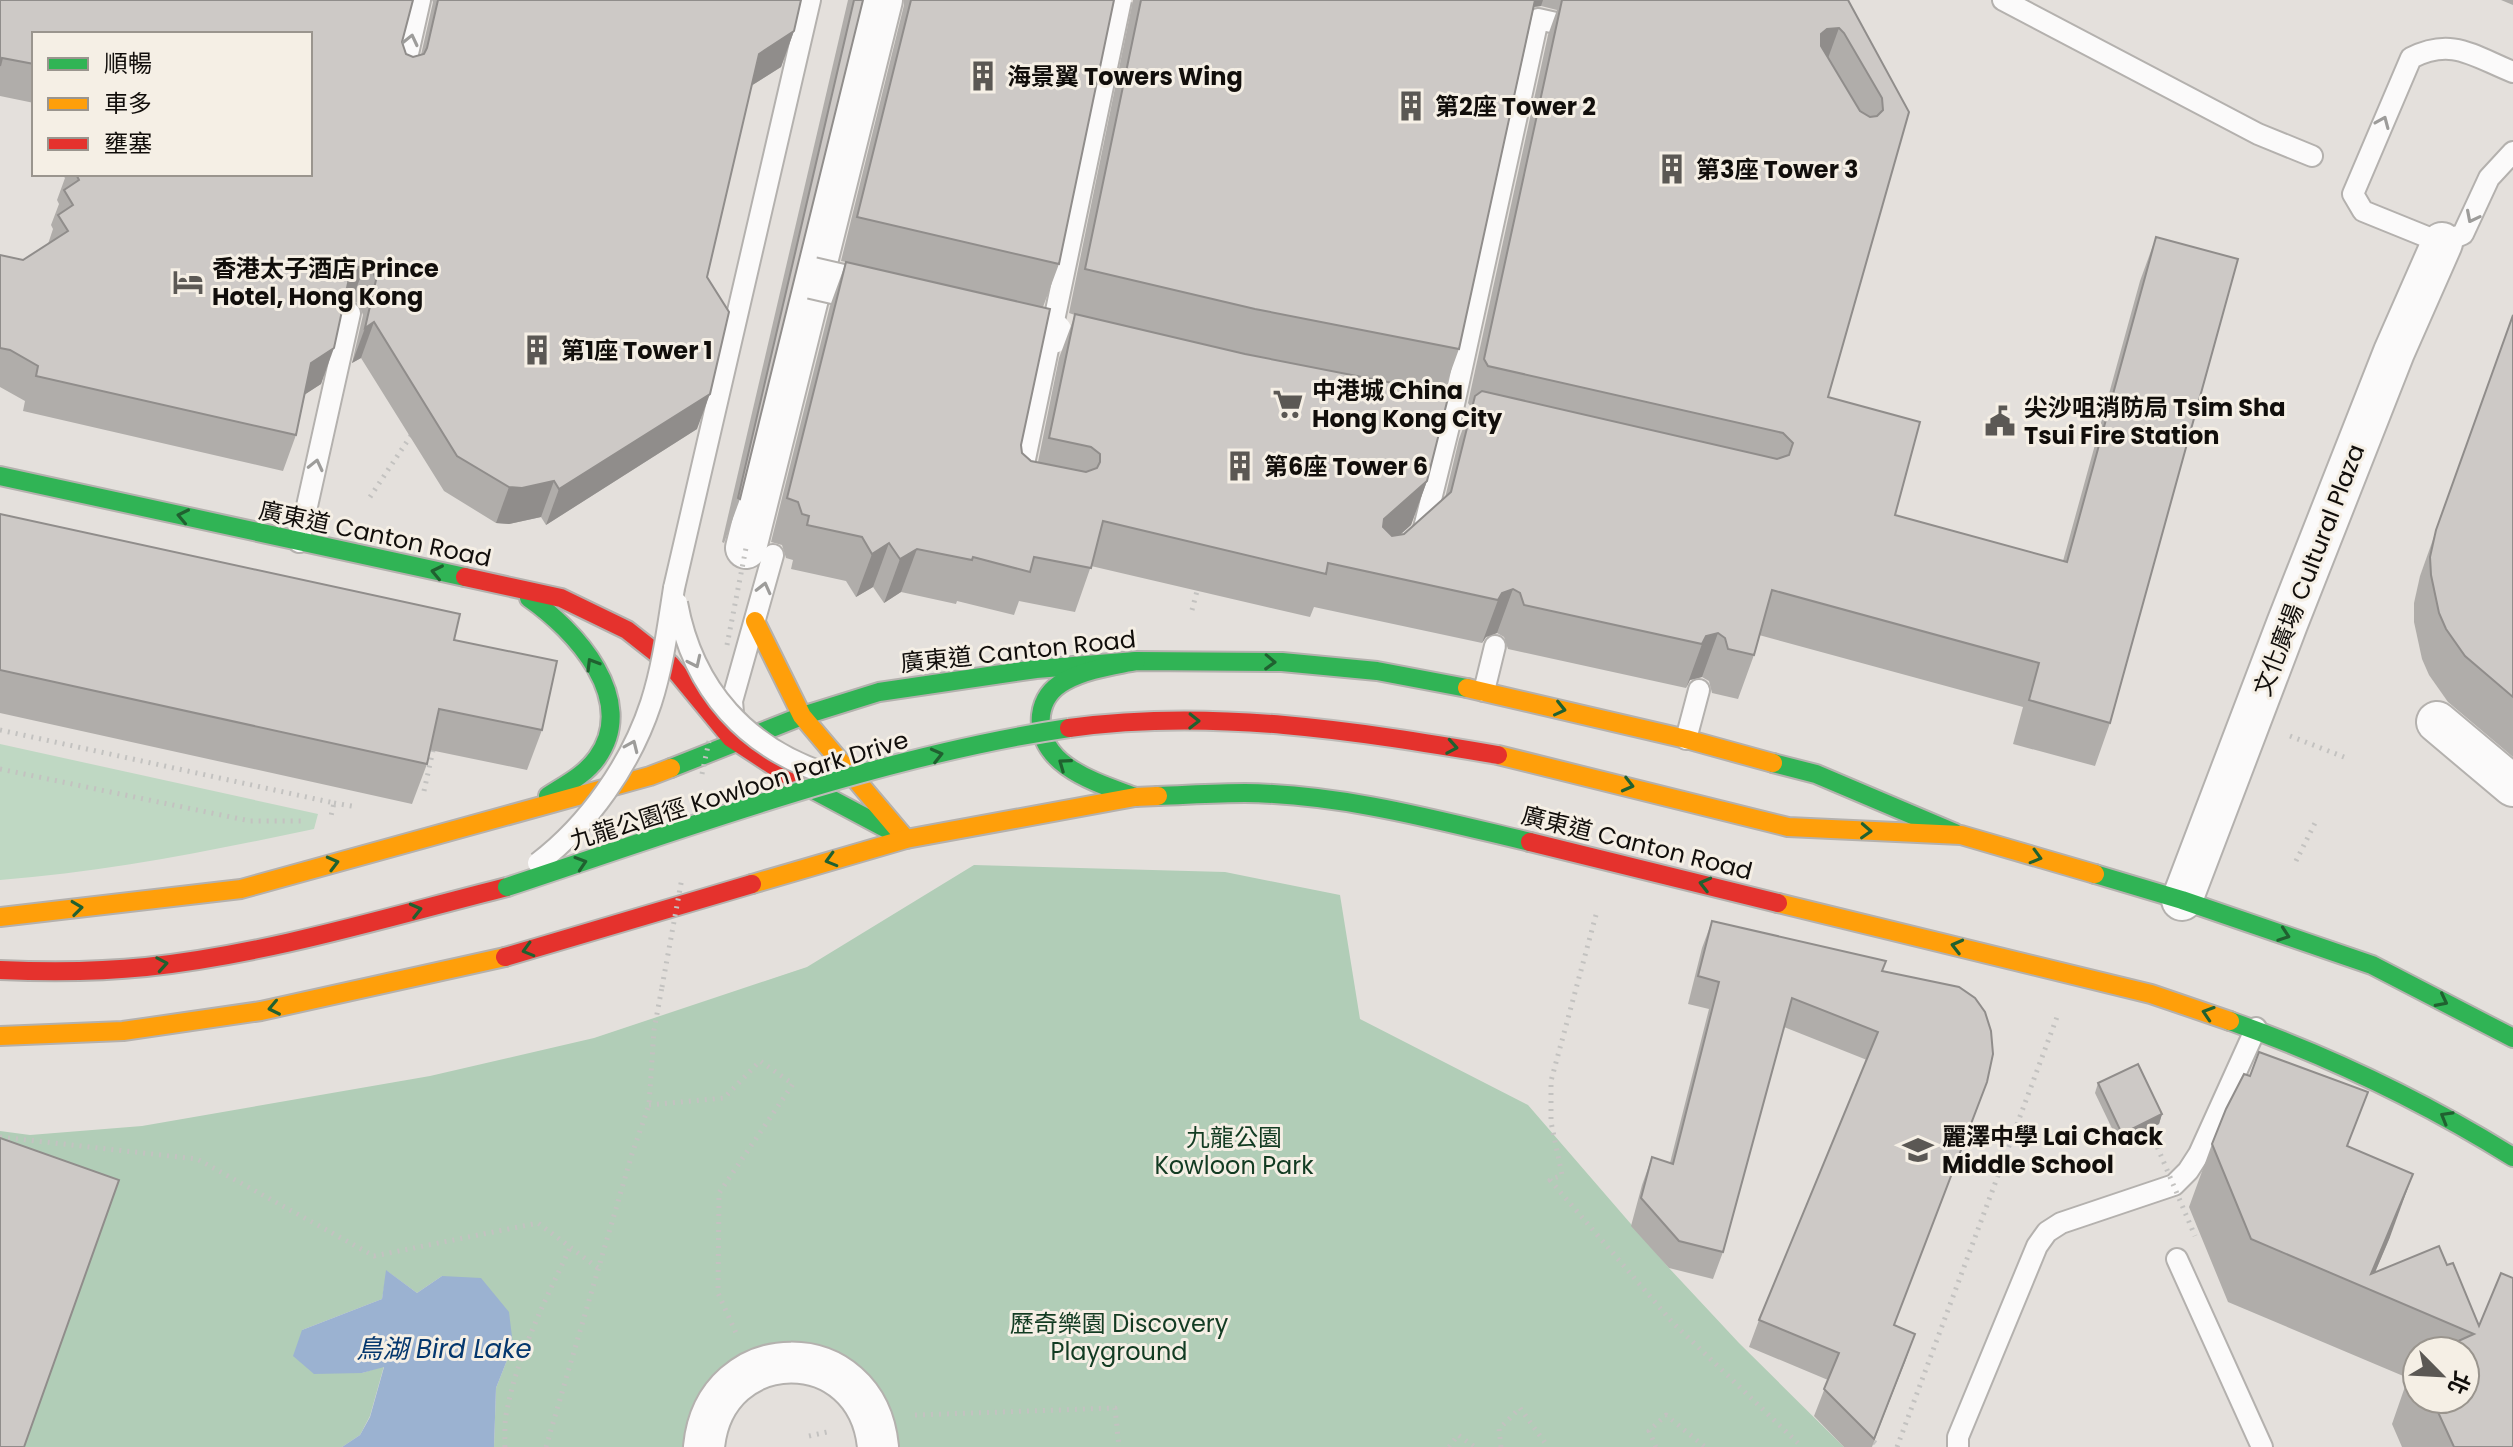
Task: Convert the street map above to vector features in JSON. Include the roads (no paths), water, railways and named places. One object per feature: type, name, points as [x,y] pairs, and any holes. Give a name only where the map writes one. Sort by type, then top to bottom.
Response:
[{"type":"main road","name":"廣東道 Canton Road","points":[[0,476],[561,598],[605,616],[645,642],[681,675],[735,742],[906,839],[1135,797],[1246,793],[1328,800],[1418,815],[2151,994],[2256,1028],[2345,1064],[2408,1095],[2513,1157]]},
{"type":"main road","points":[[0,917],[241,889],[526,810],[577,779],[593,764],[604,747],[610,726],[610,706],[604,686],[576,639],[536,602],[513,589]]},
{"type":"main road","points":[[0,1036],[123,1031],[275,1008],[497,959],[906,839],[802,716],[755,621]]},
{"type":"main road","name":"廣東道 Canton Road","points":[[526,810],[650,776],[802,716],[879,692],[1036,669],[1136,661],[1282,662],[1377,671],[1484,691],[1686,739],[1816,774],[1961,835],[2182,900],[2372,965],[2513,1038]]},
{"type":"main road","points":[[1135,797],[1078,774],[1054,757],[1042,734],[1040,715],[1045,698],[1060,684],[1136,661]]},
{"type":"main road","name":"九龍公園徑 Kowloon Park Drive","points":[[0,970],[147,967],[267,946],[507,887],[843,779],[1072,727],[1149,720],[1303,726],[1394,737],[1498,755]]},
{"type":"main road","name":"廣東道 Canton Road","points":[[1498,755],[1788,827],[1961,835]]},
{"type":"street","points":[[760,551],[812,278],[882,0]]},
{"type":"street","name":"文化廣場 Cultural Plaza","points":[[2182,900],[2388,366],[2442,243]]},
{"type":"street","points":[[812,278],[1066,336]]},
{"type":"street","points":[[2437,722],[2513,786]]},
{"type":"street","points":[[704,1447],[706,1428],[718,1401],[737,1380],[762,1366],[790,1361],[819,1365],[844,1379],[864,1399],[876,1425],[878,1447]]},
{"type":"lane","points":[[402,80],[420,0]]},
{"type":"lane","points":[[507,887],[554,851],[594,808],[626,758],[651,704],[674,588],[810,0]]},
{"type":"lane","points":[[1032,494],[1018,492],[1066,336],[1121,0]]},
{"type":"lane","points":[[2003,0],[2258,134],[2312,156]]},
{"type":"lane","points":[[1402,550],[1423,532],[1444,416],[1538,19],[1574,27]]},
{"type":"lane","points":[[2513,72],[2449,47],[2429,49],[2411,58],[2353,194],[2363,211],[2442,243],[2463,234],[2489,178],[2513,152]]},
{"type":"lane","points":[[299,542],[350,313]]},
{"type":"lane","points":[[735,742],[732,701],[755,621],[760,551]]},
{"type":"lane","points":[[674,588],[681,626],[694,663],[723,706],[740,725],[771,749],[806,767],[843,779]]},
{"type":"lane","points":[[1484,691],[1495,646]]},
{"type":"lane","points":[[1686,739],[1699,690]]},
{"type":"lane","points":[[1958,1447],[1958,1437],[2037,1246],[2047,1232],[2061,1223],[2174,1185],[2199,1154],[2256,1028]]},
{"type":"lane","points":[[2177,1259],[2262,1447]]},
{"type":"water","name":"鳥湖 Bird Lake","points":[[386,1270],[417,1293],[442,1276],[481,1278],[509,1312],[513,1345],[496,1388],[494,1447],[342,1447],[360,1435],[370,1417],[384,1367],[362,1373],[314,1374],[293,1356],[302,1330],[382,1299]]},
{"type":"place","name":"海景翼 Towers Wing","points":[[983,76]]},
{"type":"place","name":"第2座 Tower 2","points":[[1411,106]]},
{"type":"place","name":"第3座 Tower 3","points":[[1672,169]]},
{"type":"place","name":"香港太子酒店 Prince Hotel, Hong Kong","points":[[188,282]]},
{"type":"place","name":"第1座 Tower 1","points":[[537,350]]},
{"type":"place","name":"中港城 China Hong Kong City","points":[[1288,404]]},
{"type":"place","name":"尖沙咀消防局 Tsim Sha Tsui Fire Station","points":[[2000,421]]},
{"type":"place","name":"第6座 Tower 6","points":[[1240,466]]},
{"type":"place","name":"麗澤中學 Lai Chack Middle School","points":[[1918,1150]]},
{"type":"park label","name":"九龍公園 Kowloon Park","points":[[1234,1151]]},
{"type":"park label","name":"歷奇樂園 Discovery Playground","points":[[1119,1337]]}]
